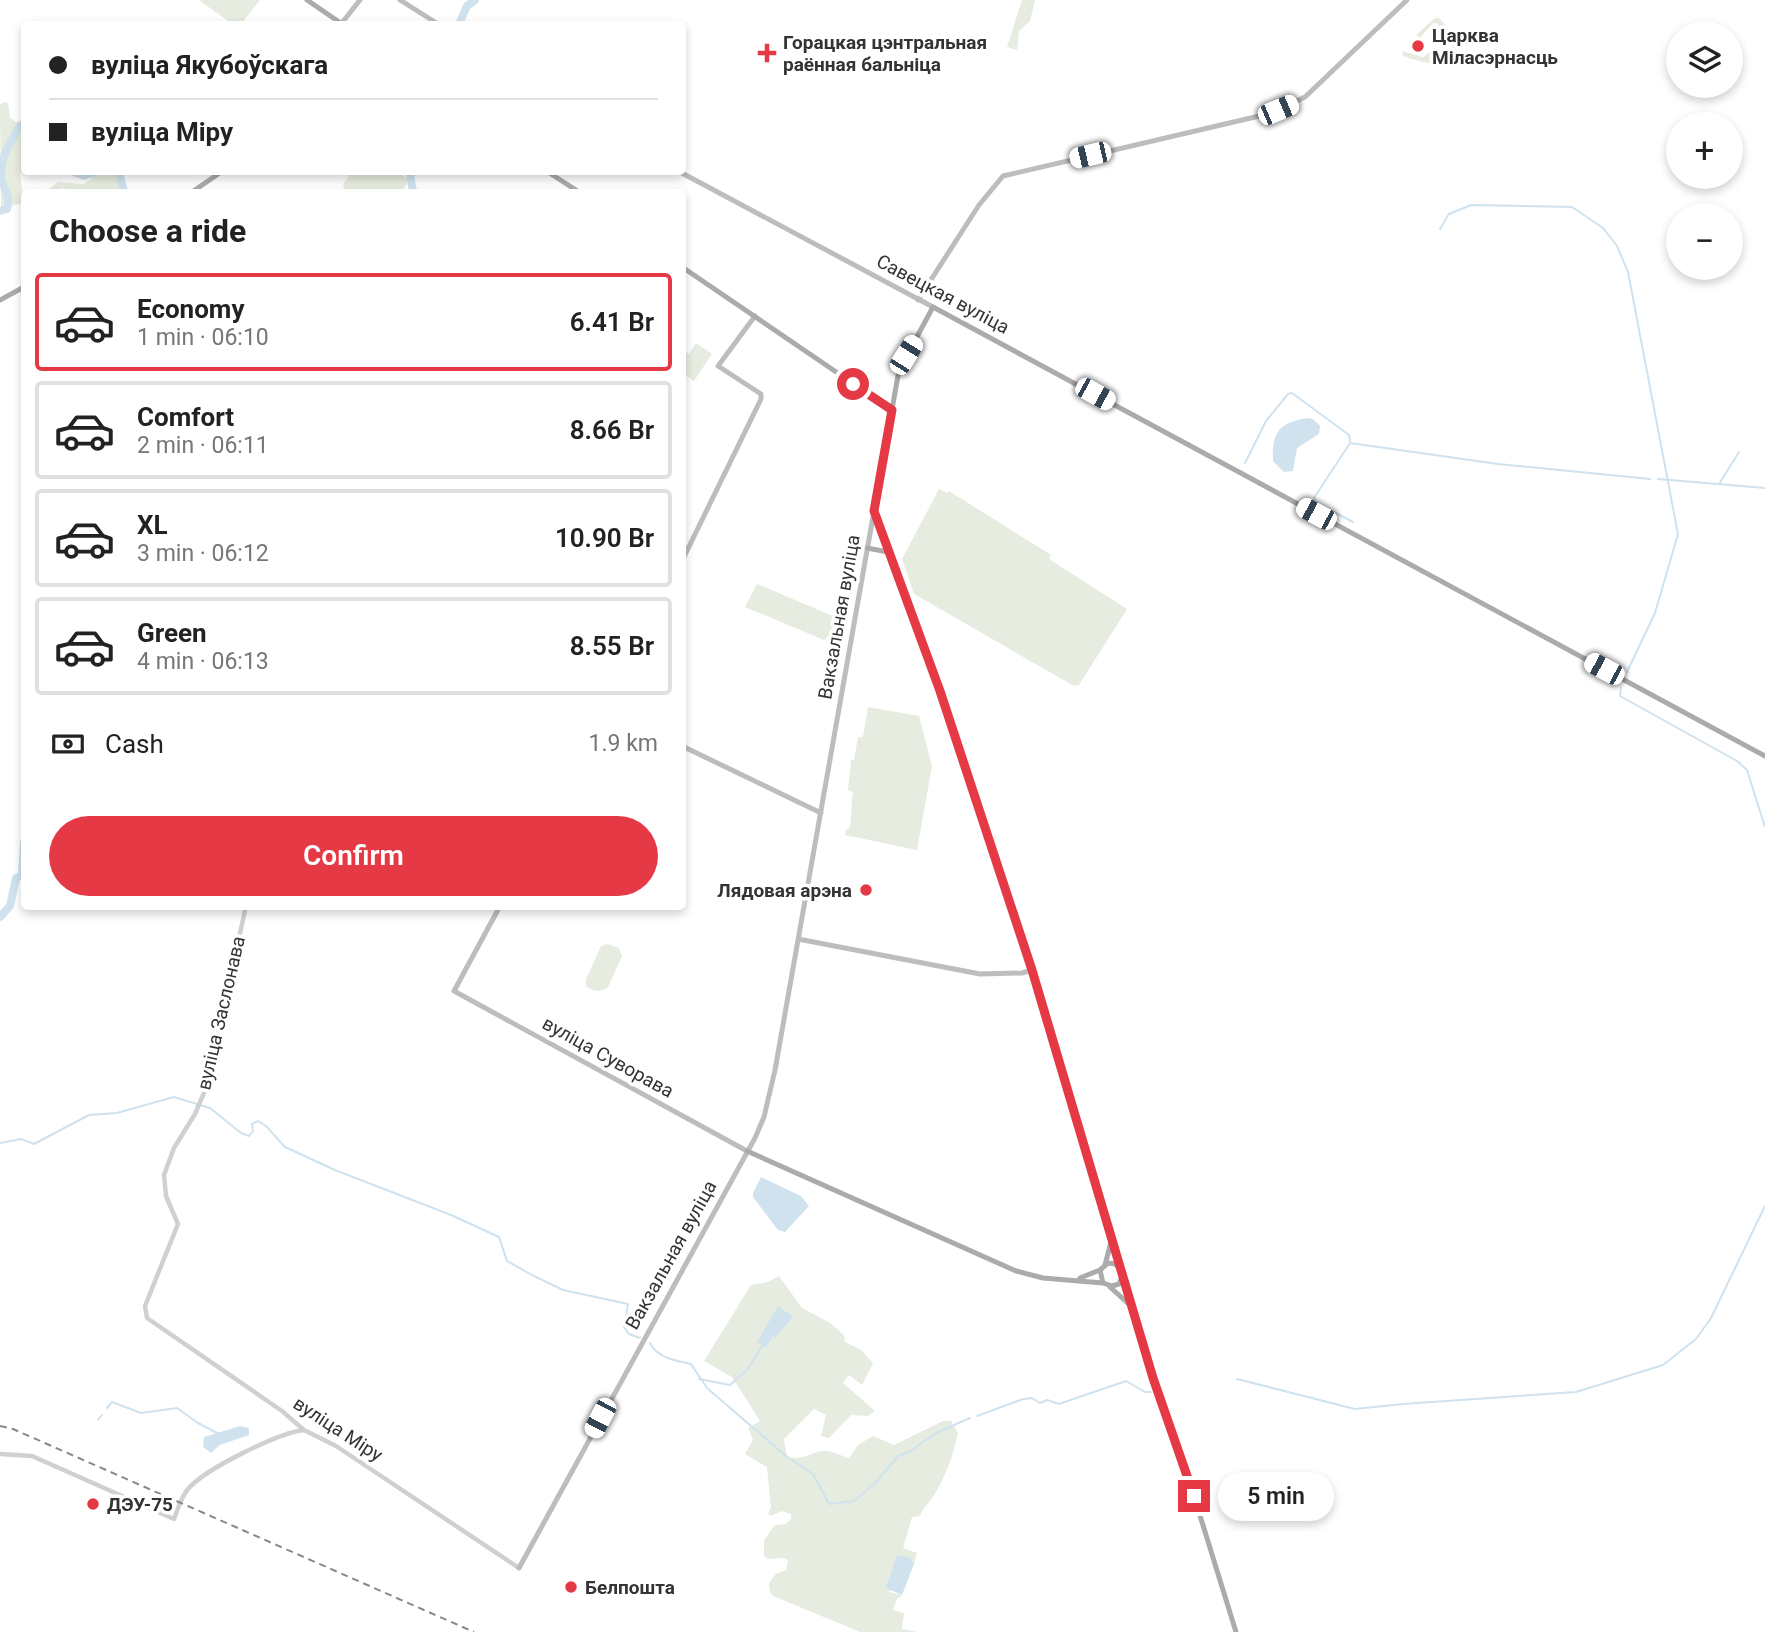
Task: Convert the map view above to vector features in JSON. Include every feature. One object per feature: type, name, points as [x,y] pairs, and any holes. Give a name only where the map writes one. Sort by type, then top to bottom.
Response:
[{"type":"main road","points":[[307,0],[338,21]]},
{"type":"main road","points":[[344,21],[360,0]]},
{"type":"main road","points":[[400,0],[433,21]]},
{"type":"main road","points":[[918,300],[979,205],[1003,176],[1278,110],[1305,97],[1407,0]]},
{"type":"main road","points":[[196,189],[217,175]]},
{"type":"main road","points":[[553,175],[574,189]]},
{"type":"main road","name":"Савецкая вуліца","points":[[686,175],[1765,756]]},
{"type":"main road","points":[[686,270],[892,410]]},
{"type":"main road","points":[[0,299],[21,288]]},
{"type":"main road","name":"Вакзальная вуліца","points":[[519,1568],[759,1129],[770,1094],[892,410],[903,360],[933,307]]},
{"type":"main road","points":[[686,553],[761,399],[761,394],[718,366],[755,316]]},
{"type":"main road","points":[[874,511],[937,680],[1032,970],[1121,1271],[1236,1632]]},
{"type":"main road","points":[[867,548],[888,552]]},
{"type":"main road","points":[[686,748],[821,813]]},
{"type":"main road","name":"вуліца Суворава","points":[[498,910],[454,991],[747,1151]]},
{"type":"main road","points":[[797,939],[980,974],[1022,973],[1032,970]]},
{"type":"main road","points":[[747,1151],[1017,1271],[1043,1278],[1106,1285],[1119,1284],[1121,1271]]},
{"type":"main road","points":[[1112,1238],[1103,1267],[1106,1285],[1133,1309]]},
{"type":"main road","points":[[1073,1280],[1111,1263],[1121,1271]]},
{"type":"street","name":"вуліца Заслонава","points":[[145,1312],[157,1272],[178,1224],[166,1196],[164,1175],[174,1148],[206,1088],[245,910]]},
{"type":"street","name":"вуліца Міру","points":[[145,1312],[151,1322],[282,1411],[304,1430],[336,1446],[519,1568]]},
{"type":"street","points":[[0,1454],[32,1456],[174,1519],[188,1489],[201,1479],[278,1437],[304,1430]]},
{"type":"shaded area","points":[[199,0],[260,0],[243,21],[228,21]]},
{"type":"shaded area","points":[[1022,0],[1035,0],[1030,21],[1019,31],[1017,50],[1007,47]]},
{"type":"shaded area","points":[[1435,18],[1439,18],[1459,40],[1460,45],[1454,53],[1442,62],[1435,63],[1403,56],[1402,51],[1423,57],[1432,50],[1452,48],[1454,40],[1436,23],[1420,38],[1416,35]]},
{"type":"shaded area","points":[[8,103],[10,118],[16,122],[21,121],[22,189],[21,204],[1,208],[0,105]]},
{"type":"shaded area","points":[[96,175],[117,175],[121,189],[48,189],[58,182],[84,184]]},
{"type":"shaded area","points":[[350,175],[402,175],[409,179],[404,189],[344,189],[343,184]]},
{"type":"shaded area","points":[[696,343],[712,354],[694,381],[686,376],[686,352],[689,354]]},
{"type":"shaded area","points":[[939,489],[947,493],[949,491],[1051,555],[1049,559],[1127,609],[1079,685],[1074,686],[914,594],[902,559]]},
{"type":"shaded area","points":[[757,584],[833,616],[828,635],[824,640],[745,607]]},
{"type":"shaded area","points":[[868,707],[919,716],[932,766],[917,850],[845,835],[851,818],[853,792],[848,790],[851,760],[854,760],[858,737],[863,737]]},
{"type":"shaded area","points":[[607,944],[619,948],[622,956],[608,987],[594,991],[586,986],[586,979],[601,946]]},
{"type":"shaded area","points":[[779,1276],[802,1308],[830,1323],[844,1335],[845,1342],[861,1350],[873,1363],[862,1385],[849,1375],[843,1383],[875,1411],[867,1416],[851,1415],[829,1438],[821,1436],[826,1415],[814,1409],[784,1439],[787,1457],[800,1458],[827,1451],[849,1458],[858,1445],[873,1436],[894,1445],[943,1421],[951,1421],[958,1433],[940,1485],[920,1516],[912,1517],[903,1548],[917,1553],[914,1564],[912,1560],[889,1592],[902,1595],[897,1599],[893,1610],[904,1613],[902,1629],[917,1632],[860,1632],[773,1596],[770,1592],[769,1583],[776,1574],[786,1570],[788,1560],[768,1559],[764,1556],[764,1540],[775,1525],[786,1524],[791,1519],[791,1514],[781,1511],[771,1516],[768,1514],[771,1507],[767,1467],[745,1454],[753,1440],[748,1428],[760,1421],[732,1377],[704,1361],[751,1285],[768,1282]]},
{"type":"water","points":[[1307,418],[1313,419],[1320,426],[1319,434],[1297,448],[1293,471],[1284,472],[1273,461],[1276,436],[1283,426]]},
{"type":"water","points":[[761,1177],[801,1196],[809,1206],[785,1232],[778,1230],[753,1197]]},
{"type":"water","points":[[778,1306],[793,1317],[775,1338],[773,1336],[766,1348],[757,1342]]},
{"type":"water","points":[[240,1426],[249,1428],[249,1435],[220,1445],[211,1453],[203,1447],[204,1437]]},
{"type":"water","points":[[897,1555],[910,1558],[914,1564],[902,1595],[886,1588]]},
{"type":"waterway","points":[[460,21],[467,6],[475,0]]},
{"type":"waterway","points":[[0,211],[7,209],[8,204],[1,177],[4,156],[21,126]]},
{"type":"waterway","points":[[82,175],[87,175]]},
{"type":"waterway","points":[[120,175],[123,189]]},
{"type":"waterway","points":[[410,175],[413,189]]},
{"type":"waterway","points":[[1440,229],[1449,214],[1471,205],[1572,207],[1603,228],[1617,246],[1628,272],[1678,534],[1655,613],[1627,672]]},
{"type":"waterway","points":[[1245,463],[1266,421],[1288,394],[1292,393],[1349,435],[1350,441]]},
{"type":"waterway","points":[[1353,522],[1315,502],[1314,498],[1350,443],[1498,464],[1650,479]]},
{"type":"waterway","points":[[1719,484],[1739,452]]},
{"type":"waterway","points":[[1658,479],[1765,488]]},
{"type":"waterway","points":[[1621,687],[1620,696],[1737,761],[1747,770],[1765,827]]},
{"type":"waterway","points":[[0,917],[10,906],[16,878],[21,876]]},
{"type":"waterway","points":[[0,1143],[21,1139],[34,1144],[89,1115],[117,1113],[174,1097],[210,1108],[241,1133],[249,1136],[253,1131],[252,1124],[258,1121],[285,1147],[499,1237],[507,1261],[532,1275],[563,1290],[628,1304],[624,1327],[629,1334],[640,1338]]},
{"type":"waterway","points":[[1237,1379],[1355,1409],[1576,1392],[1663,1365],[1696,1339],[1711,1318],[1765,1206]]},
{"type":"waterway","points":[[650,1343],[662,1355],[691,1364],[707,1388],[786,1456],[813,1474],[829,1504],[854,1501],[877,1481],[898,1456],[911,1451],[936,1433],[970,1418]]},
{"type":"waterway","points":[[699,1379],[730,1385],[748,1369],[762,1346]]},
{"type":"waterway","points":[[1025,1399],[1032,1398],[1040,1403],[1047,1400],[1059,1404],[1126,1381],[1145,1392],[1151,1392]]},
{"type":"waterway","points":[[977,1416],[1023,1399]]},
{"type":"waterway","points":[[107,1408],[112,1402],[141,1413],[177,1408],[219,1434]]},
{"type":"waterway","points":[[98,1420],[102,1415]]},
{"type":"railway","points":[[0,1426],[13,1429],[474,1632]]},
{"type":"place","name":"Царква Міласэрнасць","points":[[1418,46]]},
{"type":"place","name":"Горацкая цэнтральная раённая бальніца","points":[[767,53]]},
{"type":"place","name":"Лядовая арэна","points":[[866,890]]},
{"type":"place","name":"ДЭУ-75","points":[[93,1504]]},
{"type":"place","name":"Белпошта","points":[[571,1587]]},
{"type":"route","points":[[853,384],[892,410],[874,511],[940,691],[1032,970],[1153,1378],[1194,1496]]}]
